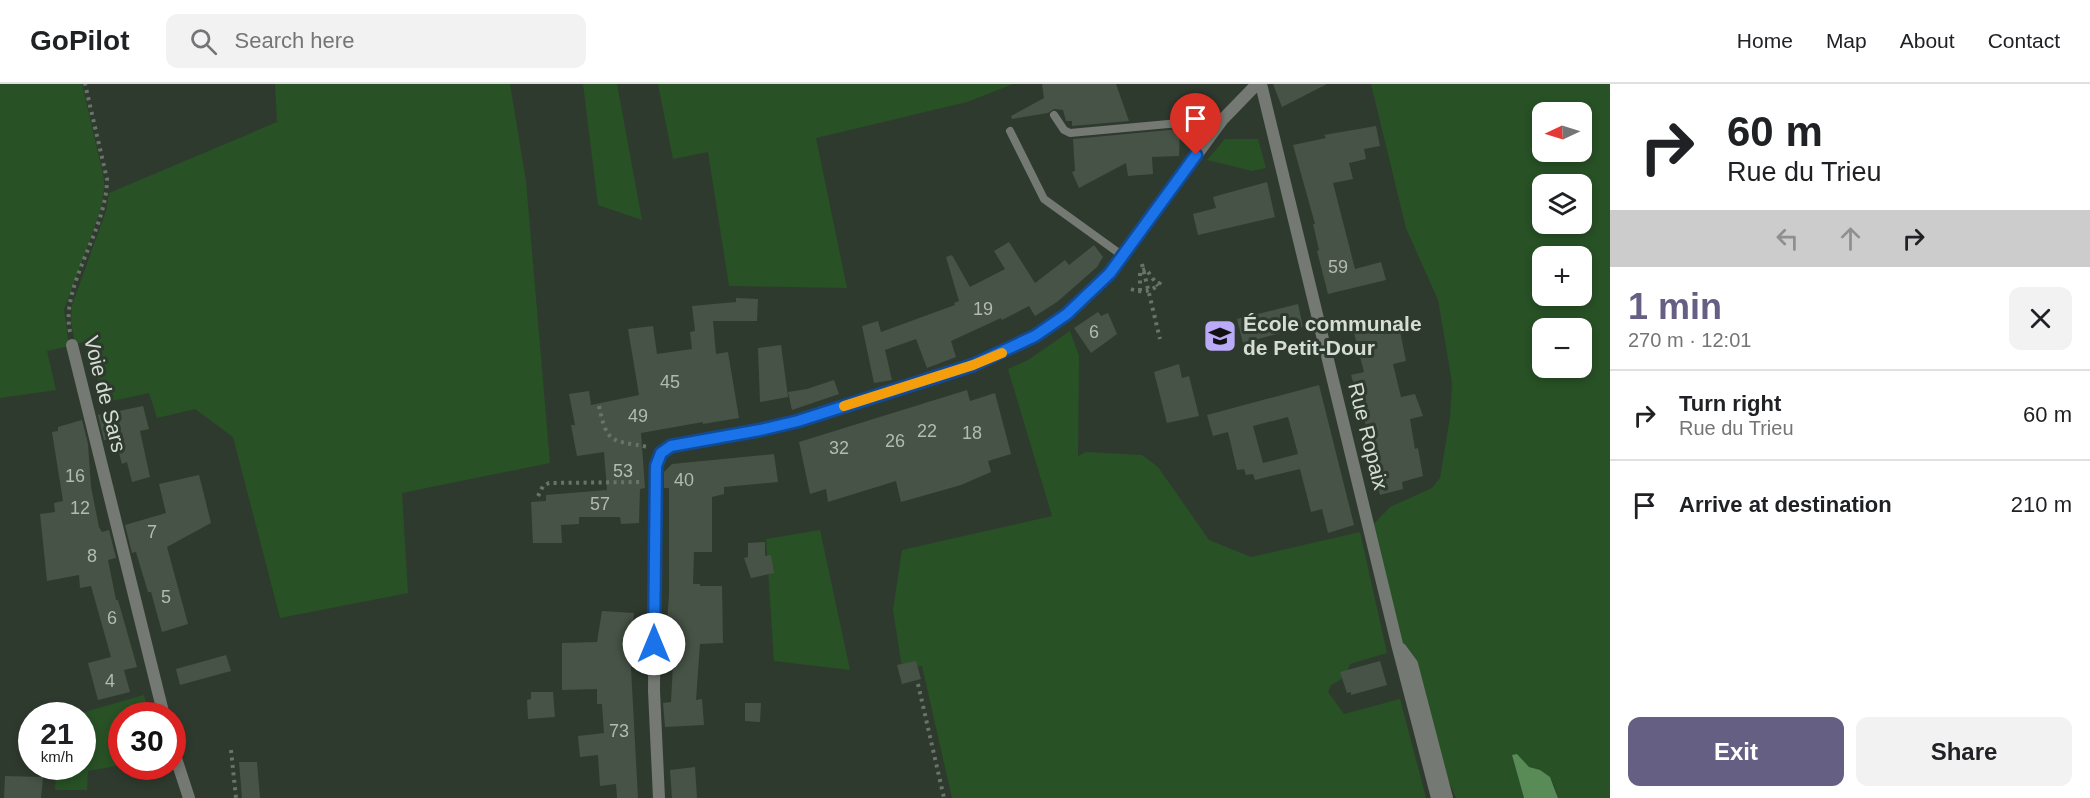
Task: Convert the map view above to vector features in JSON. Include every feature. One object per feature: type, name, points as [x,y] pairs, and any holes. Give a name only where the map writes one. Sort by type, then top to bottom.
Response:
[{"type":"street","points":[[659,798],[654,691],[656,466],[663,451],[777,427],[988,359],[1035,336],[1067,314],[1110,273],[1222,119],[1259,84]]},
{"type":"street","name":"Rue Ropaix","points":[[1259,84],[1437,798]]},
{"type":"street","name":"Voie de Sars","points":[[72,345],[161,702]]},
{"type":"street","points":[[1397,644],[1412,664],[1447,798]]},
{"type":"street","points":[[183,780],[189,798]]},
{"type":"lane","points":[[1054,115],[1064,130],[1071,133],[1222,119]]},
{"type":"lane","points":[[1010,131],[1044,199],[1123,256]]},
{"type":"path","name":"Voie de Sars","points":[[72,345],[67,313],[104,209],[107,189],[107,179],[85,84]]},
{"type":"path","points":[[1143,267],[1158,286]]},
{"type":"path","points":[[1143,267],[1160,339]]},
{"type":"path","points":[[1140,291],[1140,271],[1143,267]]},
{"type":"path","points":[[1131,289],[1149,290],[1158,286],[1162,280]]},
{"type":"path","points":[[599,406],[604,429],[615,441],[663,451]]},
{"type":"path","points":[[538,496],[543,486],[549,483],[656,482]]},
{"type":"path","points":[[918,684],[945,798]]},
{"type":"path","points":[[231,750],[236,798]]},
{"type":"shaded area","points":[[0,84],[82,84],[104,179],[104,189],[101,209],[64,310],[69,346],[47,351],[56,390],[0,398]]},
{"type":"shaded area","points":[[275,84],[510,84],[526,181],[550,463],[402,493],[408,593],[280,618],[233,437],[195,409],[157,418],[149,393],[103,403],[89,341],[75,344],[71,322],[72,305],[106,211],[109,193],[277,122]]},
{"type":"shaded area","points":[[583,84],[617,84],[642,220],[598,205]]},
{"type":"shaded area","points":[[658,84],[1013,84],[967,102],[816,138],[847,288],[729,286],[708,152],[673,159]]},
{"type":"shaded area","points":[[1371,84],[1610,84],[1610,798],[1558,798],[1549,778],[1512,755],[1524,798],[1456,798],[1436,752],[1397,644],[1370,528],[1390,507],[1432,488],[1440,478],[1450,417],[1452,382],[1438,300],[1406,228]]},
{"type":"shaded area","points":[[1225,139],[1258,139],[1266,168],[1252,171],[1207,160]]},
{"type":"shaded area","points":[[1070,331],[1079,356],[1078,456],[1086,452],[1142,455],[1158,467],[1209,540],[1251,557],[1360,532],[1387,653],[1350,664],[1345,677],[1331,685],[1328,692],[1344,714],[1400,699],[1426,798],[952,798],[922,666],[902,668],[893,610],[902,550],[1052,516],[1008,369],[1028,360]]},
{"type":"shaded area","points":[[820,530],[850,670],[774,661],[766,539]]},
{"type":"shaded area","points":[[144,695],[146,702],[120,702]]},
{"type":"shaded area","points":[[108,705],[108,767],[96,770],[96,709]]},
{"type":"shaded area","points":[[1517,754],[1529,767],[1540,770],[1550,777],[1558,798],[1524,798],[1512,755]]},
{"type":"shaded area","points":[[55,780],[88,780],[87,790],[55,790]]},
{"type":"building","points":[[1042,84],[1116,84],[1129,121],[1072,126],[1072,121],[1066,121],[1063,110],[1054,109],[1048,113],[1012,119],[1011,116],[1044,98]]},
{"type":"building","points":[[1273,84],[1327,84],[1282,107]]},
{"type":"building","points":[[1376,126],[1380,146],[1364,149],[1366,159],[1349,163],[1353,179],[1333,183],[1355,269],[1381,262],[1386,280],[1328,294],[1317,251],[1319,250],[1313,224],[1315,224],[1293,145],[1326,138],[1324,135]]},
{"type":"building","points":[[1180,129],[1179,156],[1152,157],[1153,174],[1128,176],[1126,163],[1079,188],[1072,172],[1075,171],[1073,139]]},
{"type":"building","points":[[1267,182],[1275,217],[1198,235],[1193,214],[1216,208],[1213,197]]},
{"type":"building","points":[[1009,242],[1035,283],[1065,260],[1069,265],[1094,245],[1103,257],[1097,267],[1057,302],[1035,316],[1029,306],[951,341],[956,357],[927,368],[916,339],[885,350],[892,380],[874,383],[862,326],[878,321],[881,332],[955,305],[954,303],[959,301],[946,257],[952,255],[970,287],[1005,269],[994,251]]},
{"type":"building","points":[[736,298],[758,299],[757,321],[713,321],[716,354],[728,352],[739,418],[641,433],[645,488],[640,489],[639,523],[621,524],[620,517],[579,517],[579,524],[561,525],[562,543],[533,543],[531,502],[546,501],[546,495],[607,490],[604,452],[577,456],[571,425],[575,425],[569,394],[589,391],[591,405],[639,395],[628,329],[653,326],[657,354],[692,349],[690,332],[695,331],[692,306],[736,302]]},
{"type":"building","points":[[1298,304],[1303,327],[1243,343],[1237,319]]},
{"type":"building","points":[[1098,312],[1101,316],[1108,313],[1117,334],[1091,353],[1074,328]]},
{"type":"building","points":[[1368,322],[1370,332],[1388,327],[1388,329],[1392,328],[1392,333],[1400,331],[1406,361],[1393,364],[1401,397],[1415,394],[1423,416],[1410,419],[1423,476],[1402,482],[1403,489],[1380,495],[1370,454],[1374,453],[1351,375],[1364,372],[1352,325]]},
{"type":"building","points":[[781,345],[788,397],[760,402],[758,348]]},
{"type":"building","points":[[1179,364],[1182,378],[1189,376],[1199,416],[1167,423],[1154,372]]},
{"type":"building","points":[[834,380],[839,394],[792,410],[788,392],[807,389]]},
{"type":"building","points":[[1319,385],[1354,525],[1328,533],[1322,509],[1311,512],[1300,469],[1255,480],[1253,474],[1246,475],[1244,469],[1237,470],[1228,432],[1213,436],[1207,415]],"holes":[[[1288,417],[1298,454],[1263,463],[1253,426]]]},
{"type":"building","points":[[967,390],[970,401],[995,393],[1011,454],[988,461],[991,472],[961,485],[901,502],[896,481],[828,502],[826,489],[810,494],[799,442]]},
{"type":"building","points":[[143,406],[149,429],[140,431],[150,477],[132,482],[127,462],[122,464],[115,438],[104,440],[98,415],[118,409],[119,411]]},
{"type":"building","points":[[82,420],[88,444],[91,487],[99,527],[102,532],[109,530],[116,558],[108,560],[116,600],[118,600],[137,667],[124,670],[130,692],[98,700],[88,663],[111,657],[91,586],[80,588],[79,575],[47,581],[40,514],[55,512],[54,503],[63,501],[52,432],[58,431],[58,427]]},
{"type":"building","points":[[774,454],[778,482],[724,487],[724,494],[712,497],[712,552],[694,552],[693,584],[722,586],[723,643],[700,644],[696,700],[702,699],[704,725],[665,727],[663,703],[671,702],[673,664],[664,664],[669,595],[669,488],[664,488],[664,472],[672,464]]},
{"type":"building","points":[[199,475],[211,523],[167,547],[188,624],[162,632],[151,592],[148,592],[136,552],[132,553],[125,525],[166,513],[159,484]]},
{"type":"building","points":[[765,542],[765,556],[771,555],[774,573],[751,578],[744,558],[748,557],[748,543]]},
{"type":"building","points":[[602,611],[634,613],[631,668],[638,798],[617,798],[616,784],[600,786],[598,755],[580,757],[578,736],[604,733],[602,704],[597,704],[597,689],[562,690],[562,643],[597,642]]},
{"type":"building","points":[[226,655],[231,671],[180,685],[176,669]]},
{"type":"building","points":[[916,661],[921,679],[902,684],[897,665]]},
{"type":"building","points":[[1380,661],[1387,685],[1351,695],[1351,692],[1347,693],[1340,672]]},
{"type":"building","points":[[531,692],[553,692],[555,717],[528,719],[527,700],[531,699]]},
{"type":"building","points":[[745,703],[761,703],[760,722],[745,721]]},
{"type":"building","points":[[239,762],[257,762],[260,798],[242,798]]},
{"type":"building","points":[[695,767],[697,798],[672,798],[670,770]]},
{"type":"building","points":[[5,776],[18,776],[18,780],[43,780],[41,798],[4,798]]},
{"type":"slow traffic","points":[[844,406],[973,365],[1002,353]]},
{"type":"place","name":"École communale de Petit-Dour","points":[[1220,336]]},
{"type":"route","points":[[654,644],[656,466],[657,459],[665,449],[798,421],[973,365],[1019,345],[1067,314],[1110,273],[1196,155]]}]
